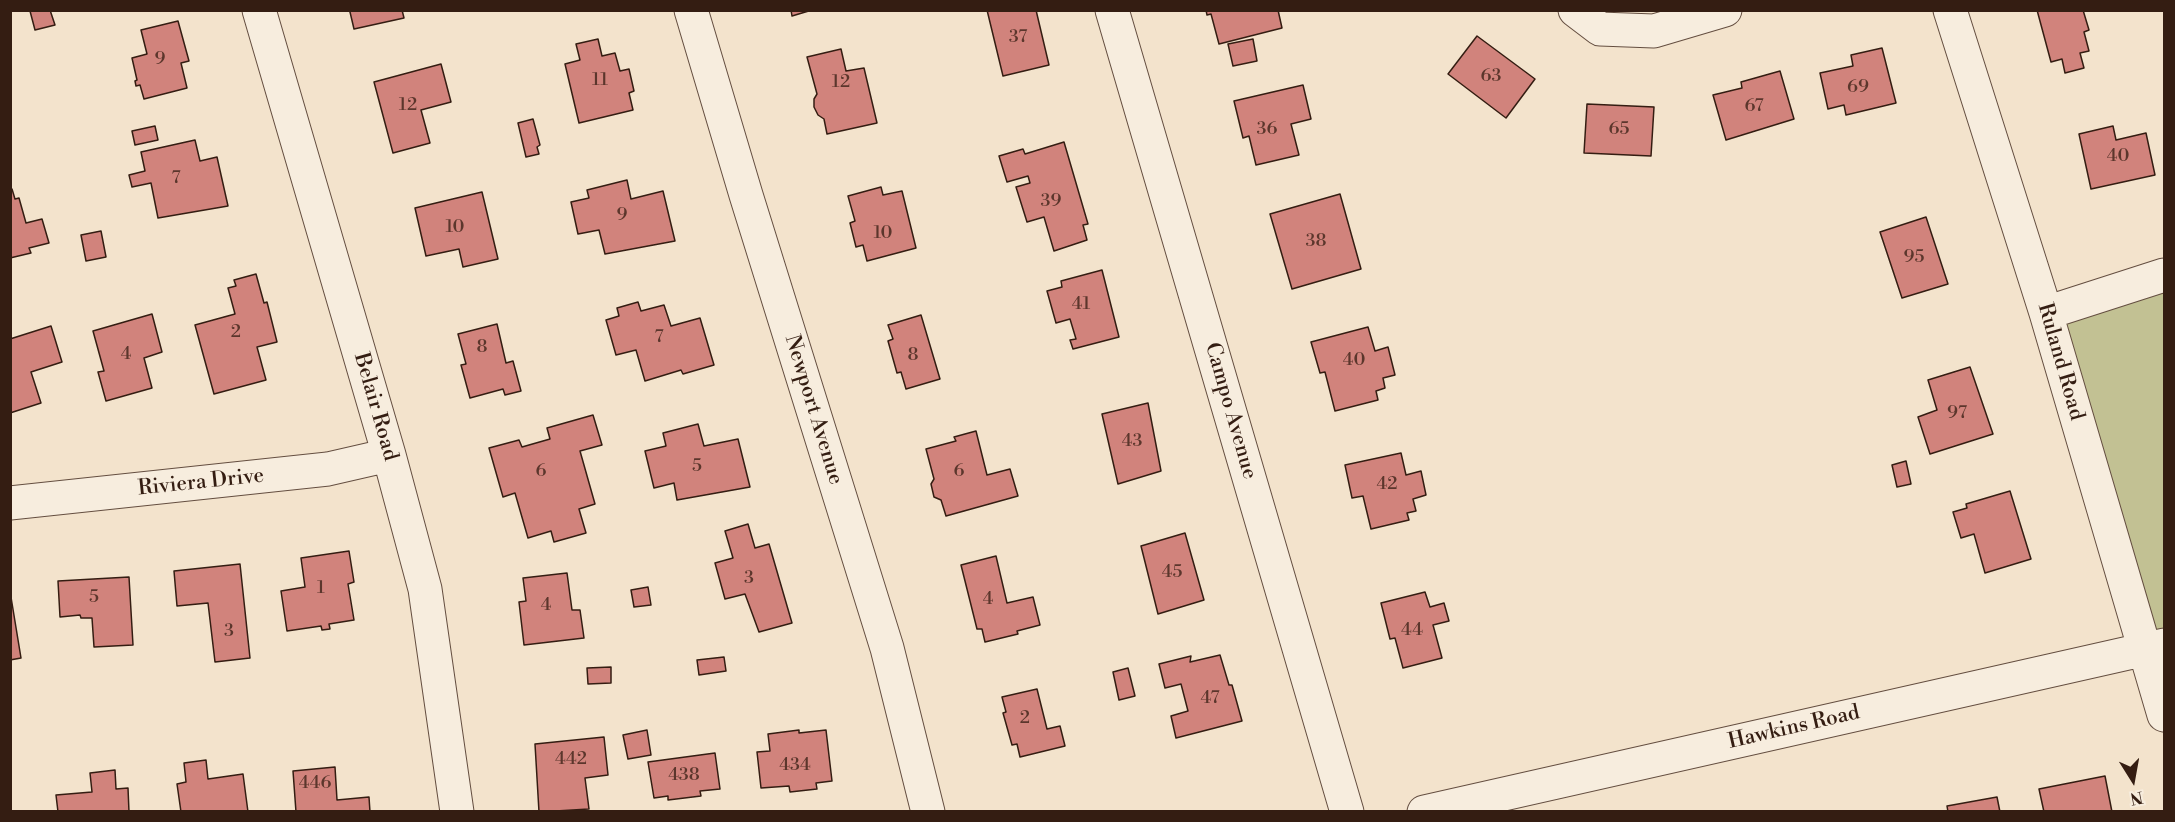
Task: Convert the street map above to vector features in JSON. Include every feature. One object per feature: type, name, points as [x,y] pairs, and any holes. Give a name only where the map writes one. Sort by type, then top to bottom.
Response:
[{"type":"street","name":"Belair Road","points":[[259,10],[389,455],[425,589],[457,812]]},
{"type":"street","name":"Newport Avenue","points":[[691,10],[887,648],[928,812]]},
{"type":"street","name":"Campo Avenue","points":[[1112,10],[1347,812]]},
{"type":"street","points":[[1575,10],[1600,29],[1654,31],[1725,10]]},
{"type":"street","name":"Ruland Road","points":[[1950,10],[2155,647],[2164,715]]},
{"type":"street","points":[[2046,313],[2164,275]]},
{"type":"street","name":"Riviera Drive","points":[[10,503],[328,469],[389,455]]},
{"type":"street","name":"Hawkins Road","points":[[1424,812],[2155,647]]},
{"type":"shaded area","points":[[2164,275],[2164,645],[2145,650],[2046,313]]},
{"type":"building","points":[[50,10],[55,25],[35,30],[30,11]]},
{"type":"building","points":[[347,10],[402,10],[404,18],[354,29],[350,12]]},
{"type":"building","points":[[791,10],[812,10],[792,16]]},
{"type":"building","points":[[987,10],[1036,10],[1049,65],[1003,76]]},
{"type":"building","points":[[1206,10],[1278,10],[1282,28],[1219,44],[1211,14],[1207,15]]},
{"type":"building","points":[[2037,10],[2083,10],[2089,30],[2084,32],[2089,51],[2080,53],[2084,68],[2065,73],[2062,59],[2051,62]]},
{"type":"building","points":[[178,21],[189,61],[181,63],[187,88],[144,99],[140,85],[136,86],[135,81],[137,80],[132,58],[147,54],[141,30]]},
{"type":"building","points":[[1477,36],[1535,79],[1506,118],[1448,74]]},
{"type":"building","points":[[598,39],[602,56],[615,53],[620,71],[629,69],[634,91],[629,93],[633,110],[579,123],[565,64],[580,60],[576,44]]},
{"type":"building","points":[[1253,39],[1257,61],[1233,66],[1228,44]]},
{"type":"building","points":[[1882,48],[1896,103],[1846,115],[1844,105],[1828,109],[1820,73],[1853,66],[1851,55]]},
{"type":"building","points":[[841,49],[846,71],[864,68],[877,123],[827,134],[824,119],[818,115],[814,107],[817,94],[807,57]]},
{"type":"building","points":[[441,64],[451,102],[421,110],[430,143],[393,153],[374,82]]},
{"type":"building","points":[[1780,71],[1794,119],[1726,140],[1713,95],[1742,88],[1741,82]]},
{"type":"building","points":[[1303,85],[1311,119],[1291,124],[1299,155],[1256,165],[1249,136],[1243,138],[1234,101]]},
{"type":"building","points":[[1587,104],[1654,107],[1651,156],[1584,153]]},
{"type":"building","points":[[533,119],[540,145],[537,147],[539,154],[526,157],[518,123]]},
{"type":"building","points":[[155,126],[158,140],[135,145],[132,131]]},
{"type":"building","points":[[2113,126],[2116,140],[2146,133],[2155,175],[2091,189],[2079,134]]},
{"type":"building","points":[[195,140],[200,161],[217,157],[228,206],[158,218],[151,183],[132,187],[129,175],[145,171],[141,152]]},
{"type":"building","points":[[1064,142],[1088,224],[1083,225],[1087,240],[1054,251],[1044,217],[1027,222],[1016,187],[1030,183],[1028,176],[1007,182],[999,156],[1023,149],[1025,154]]},
{"type":"building","points":[[627,180],[631,199],[663,191],[675,241],[605,254],[599,230],[578,234],[571,202],[589,198],[587,190]]},
{"type":"building","points":[[881,187],[883,195],[902,191],[916,248],[867,261],[863,245],[856,247],[850,223],[855,221],[848,196]]},
{"type":"building","points":[[10,189],[15,199],[19,198],[26,223],[42,219],[49,243],[29,248],[31,253],[10,258]]},
{"type":"building","points":[[482,192],[498,259],[463,267],[459,249],[426,256],[415,208]]},
{"type":"building","points":[[1340,194],[1361,269],[1292,289],[1270,214]]},
{"type":"building","points":[[1926,217],[1948,284],[1902,298],[1880,232]]},
{"type":"building","points":[[101,231],[106,257],[86,261],[81,235]]},
{"type":"building","points":[[1102,270],[1119,337],[1073,349],[1070,340],[1076,339],[1070,319],[1056,323],[1047,291],[1062,287],[1061,281]]},
{"type":"building","points":[[256,274],[264,303],[267,302],[277,342],[257,347],[266,380],[214,394],[195,325],[235,314],[228,288],[236,286],[234,280]]},
{"type":"building","points":[[638,302],[641,311],[664,305],[671,326],[700,318],[714,365],[683,374],[681,370],[645,381],[636,350],[616,355],[606,320],[619,316],[617,308]]},
{"type":"building","points":[[152,314],[162,352],[144,358],[152,388],[106,401],[98,372],[104,371],[93,331]]},
{"type":"building","points":[[921,315],[940,379],[906,389],[901,372],[897,373],[888,341],[893,339],[888,325]]},
{"type":"building","points":[[497,324],[506,363],[513,361],[521,391],[505,395],[503,389],[470,398],[461,365],[466,364],[458,334]]},
{"type":"building","points":[[51,326],[62,362],[31,372],[41,403],[10,413],[10,339]]},
{"type":"building","points":[[1368,327],[1375,351],[1388,347],[1395,375],[1383,378],[1385,388],[1376,391],[1378,400],[1335,411],[1325,372],[1320,373],[1311,342]]},
{"type":"building","points":[[1970,367],[1993,434],[1930,454],[1918,417],[1937,410],[1928,380]]},
{"type":"building","points":[[1148,403],[1161,471],[1118,484],[1102,414]]},
{"type":"building","points":[[593,415],[602,445],[580,451],[595,504],[579,509],[586,533],[554,542],[551,531],[528,538],[515,493],[503,497],[489,448],[519,440],[522,447],[550,439],[547,428]]},
{"type":"building","points":[[698,424],[704,446],[738,439],[750,487],[677,500],[674,483],[654,488],[645,451],[666,446],[663,433]]},
{"type":"building","points":[[976,431],[987,475],[1010,469],[1018,496],[946,516],[941,500],[934,497],[931,484],[934,479],[926,449],[956,441],[954,437]]},
{"type":"building","points":[[1401,453],[1406,475],[1421,471],[1426,495],[1413,499],[1416,511],[1407,513],[1409,520],[1371,529],[1363,496],[1352,498],[1345,465]]},
{"type":"building","points":[[1906,461],[1911,484],[1897,487],[1892,465]]},
{"type":"building","points":[[2010,491],[2031,559],[1985,573],[1974,534],[1961,538],[1953,512],[1967,508],[1966,504]]},
{"type":"building","points":[[748,524],[755,548],[769,544],[792,623],[759,632],[745,594],[725,599],[715,563],[733,558],[725,531]]},
{"type":"building","points":[[1185,533],[1204,600],[1158,614],[1141,546]]},
{"type":"building","points":[[349,551],[354,582],[348,584],[354,620],[329,624],[330,629],[322,630],[321,626],[287,631],[281,591],[305,587],[301,558]]},
{"type":"building","points":[[996,556],[1007,603],[1033,597],[1040,625],[1017,631],[1018,634],[985,642],[982,629],[977,629],[961,565]]},
{"type":"building","points":[[240,564],[250,658],[215,662],[208,603],[177,606],[174,571]]},
{"type":"building","points":[[567,573],[572,610],[580,610],[584,638],[524,645],[519,602],[526,601],[523,578]]},
{"type":"building","points":[[129,577],[133,645],[94,647],[92,618],[81,618],[80,615],[60,617],[58,581]]},
{"type":"building","points":[[648,587],[651,605],[634,607],[631,590]]},
{"type":"building","points":[[10,591],[21,658],[10,660]]},
{"type":"building","points":[[1425,592],[1430,607],[1444,603],[1449,621],[1433,625],[1442,658],[1403,668],[1395,638],[1390,639],[1381,603]]},
{"type":"building","points":[[1220,655],[1229,685],[1232,685],[1242,721],[1176,738],[1171,716],[1188,711],[1181,684],[1165,688],[1159,664],[1191,656],[1190,662]]},
{"type":"building","points":[[724,657],[726,671],[699,675],[697,660]]},
{"type":"building","points":[[611,667],[611,683],[588,684],[587,668]]},
{"type":"building","points":[[1128,668],[1135,696],[1119,700],[1113,672]]},
{"type":"building","points":[[1037,689],[1047,729],[1060,726],[1065,746],[1020,757],[1017,744],[1012,745],[1003,713],[1006,712],[1002,697]]},
{"type":"building","points":[[647,730],[651,755],[628,759],[623,735]]},
{"type":"building","points":[[799,730],[799,733],[826,730],[832,781],[816,783],[817,789],[790,792],[789,786],[761,788],[757,752],[770,751],[768,734]]},
{"type":"building","points":[[604,737],[608,775],[585,778],[589,809],[539,812],[535,744]]},
{"type":"building","points":[[715,753],[720,789],[700,791],[701,796],[668,800],[668,796],[654,798],[648,762]]},
{"type":"building","points":[[206,760],[208,779],[243,774],[248,812],[181,812],[177,784],[186,782],[184,763]]},
{"type":"building","points":[[335,767],[337,800],[369,797],[370,812],[296,812],[293,771]]},
{"type":"building","points":[[115,770],[116,789],[128,788],[129,812],[58,812],[56,795],[92,792],[90,773]]},
{"type":"building","points":[[2105,776],[2112,812],[2044,812],[2039,789]]},
{"type":"building","points":[[1997,797],[2000,812],[1948,812],[1947,806]]}]
